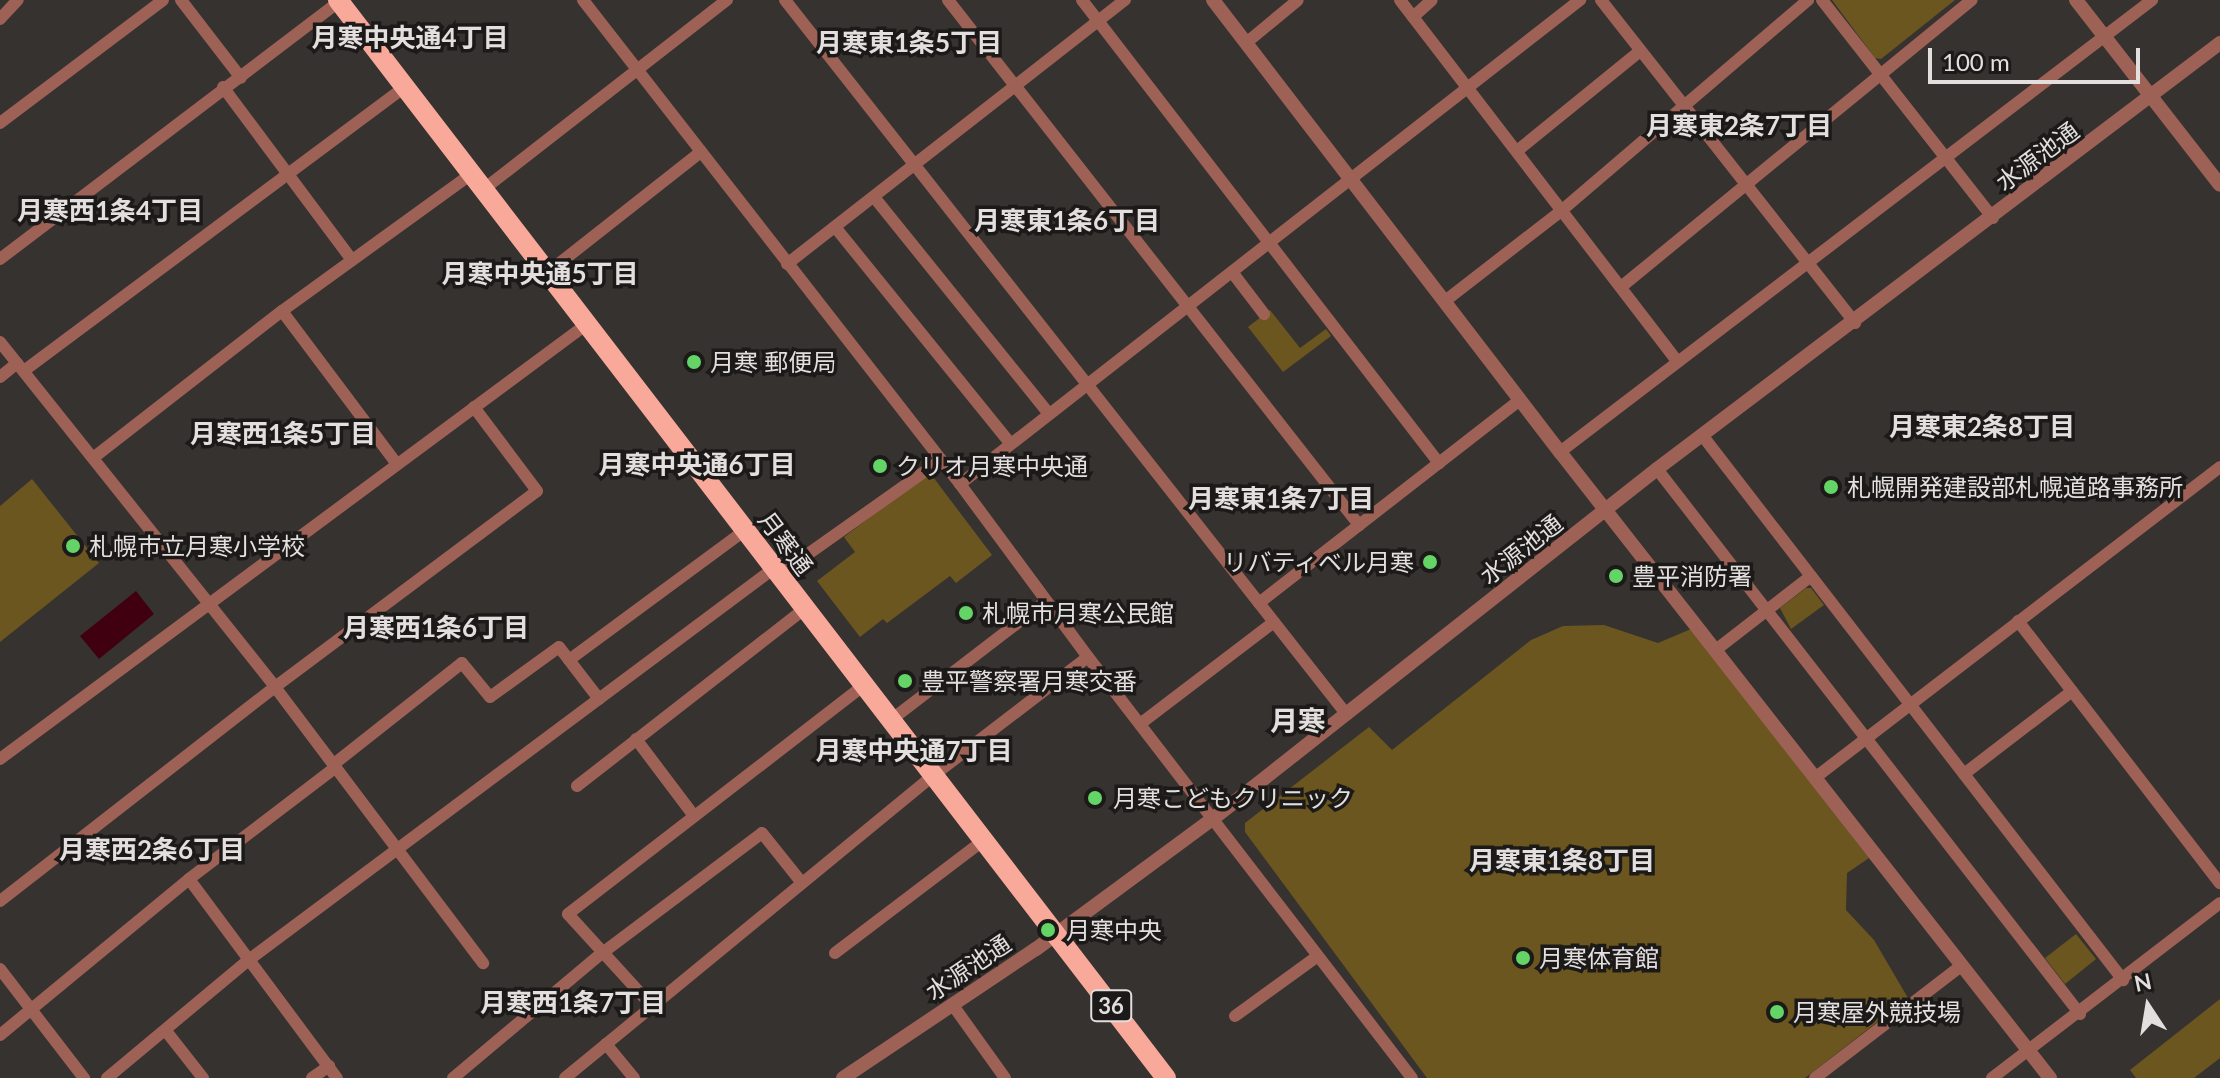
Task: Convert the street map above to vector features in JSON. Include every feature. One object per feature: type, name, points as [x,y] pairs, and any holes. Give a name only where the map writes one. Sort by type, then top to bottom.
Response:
[{"type":"highway","name":"月寒通","points":[[339,1],[1166,1078]]},
{"type":"street","points":[[0,19],[18,0]]},
{"type":"street","points":[[0,123],[163,0]]},
{"type":"street","points":[[181,0],[241,78]]},
{"type":"street","points":[[583,0],[960,484],[1088,657],[1412,1078]]},
{"type":"street","points":[[93,458],[352,260],[478,181],[638,69],[727,0]]},
{"type":"street","points":[[785,0],[1347,715]]},
{"type":"street","points":[[948,0],[1359,525]]},
{"type":"street","points":[[1082,0],[1439,463]]},
{"type":"street","points":[[787,264],[1125,0]]},
{"type":"street","points":[[1213,0],[1560,452],[2050,1078]]},
{"type":"street","points":[[1246,43],[1298,0]]},
{"type":"street","points":[[1400,0],[1678,362]]},
{"type":"street","points":[[1413,17],[1432,0]]},
{"type":"street","points":[[960,484],[1580,0]]},
{"type":"street","points":[[1601,0],[1855,323]]},
{"type":"street","points":[[1445,301],[1561,211],[1808,0]]},
{"type":"street","points":[[1822,0],[1993,218]]},
{"type":"street","points":[[1621,287],[1882,77],[1972,0]]},
{"type":"street","points":[[2076,0],[2220,185]]},
{"type":"street","points":[[1560,452],[1948,159],[2152,0]]},
{"type":"street","points":[[0,259],[339,1]]},
{"type":"street","name":"水源池通","points":[[843,1078],[1057,934],[1214,818],[1657,469],[1855,323],[2220,43]]},
{"type":"street","points":[[1517,151],[1640,51]]},
{"type":"street","points":[[223,87],[352,260]]},
{"type":"street","points":[[0,377],[21,366],[288,175],[405,87]]},
{"type":"street","points":[[547,273],[701,152]]},
{"type":"street","points":[[874,197],[1049,414]]},
{"type":"street","points":[[835,227],[1011,444]]},
{"type":"street","points":[[1232,272],[1264,314]]},
{"type":"street","points":[[282,311],[397,464]]},
{"type":"street","points":[[0,759],[587,324]]},
{"type":"street","points":[[0,342],[275,687],[483,963]]},
{"type":"street","points":[[1259,603],[1520,400]]},
{"type":"street","points":[[0,901],[275,687],[537,491],[474,407]]},
{"type":"street","points":[[1702,435],[2123,980]]},
{"type":"street","points":[[107,1078],[250,959],[599,699],[775,572],[941,460]]},
{"type":"street","points":[[1816,777],[2220,467]]},
{"type":"street","points":[[1657,469],[2080,1014]]},
{"type":"street","points":[[569,660],[744,531]]},
{"type":"street","points":[[1717,649],[1811,576]]},
{"type":"street","points":[[891,720],[1046,601]]},
{"type":"street","points":[[577,786],[804,609]]},
{"type":"street","points":[[2018,621],[2220,883]]},
{"type":"street","points":[[1140,724],[1274,622]]},
{"type":"street","points":[[0,1035],[189,879],[462,663],[490,697],[559,647],[599,699]]},
{"type":"street","points":[[565,1078],[934,775],[1088,657]]},
{"type":"street","points":[[651,1005],[601,954],[568,914],[864,685]]},
{"type":"street","points":[[1964,774],[2072,691]]},
{"type":"street","points":[[636,739],[694,816]]},
{"type":"street","points":[[453,1078],[601,954],[762,833],[802,883]]},
{"type":"street","points":[[835,953],[984,840]]},
{"type":"street","points":[[189,879],[337,1078]]},
{"type":"street","points":[[1992,1078],[2080,1014],[2220,903]]},
{"type":"street","points":[[1235,1016],[1318,956]]},
{"type":"street","points":[[1815,1078],[1962,965]]},
{"type":"street","points":[[0,969],[84,1078]]},
{"type":"street","points":[[952,1004],[1005,1078]]},
{"type":"street","points":[[166,1031],[203,1078]]},
{"type":"street","points":[[606,1044],[634,1078]]},
{"type":"street","points":[[312,1078],[329,1066]]},
{"type":"shaded area","points":[[1832,0],[1955,0],[1881,59],[1875,58]]},
{"type":"shaded area","points":[[1270,310],[1300,348],[1326,329],[1331,336],[1283,372],[1248,327]]},
{"type":"shaded area","points":[[926,475],[933,477],[992,555],[956,583],[950,576],[887,623],[883,619],[860,637],[817,581],[855,552],[844,537]]},
{"type":"shaded area","points":[[32,479],[99,563],[0,642],[0,506]]},
{"type":"shaded area","points":[[1806,588],[1811,588],[1824,605],[1791,629],[1780,608]]},
{"type":"shaded area","points":[[136,591],[154,614],[99,659],[80,636]]},
{"type":"shaded area","points":[[1604,625],[1658,643],[1691,629],[1869,858],[1847,873],[1846,910],[1874,940],[1908,998],[1805,1078],[1427,1078],[1245,832],[1245,823],[1369,727],[1392,750],[1531,640],[1563,626]]},
{"type":"shaded area","points":[[2076,934],[2096,959],[2065,984],[2045,958]]},
{"type":"shaded area","points":[[2220,999],[2220,1058],[2194,1078],[2136,1078],[2130,1070]]},
{"type":"place","name":"月寒 郵便局","points":[[694,362]]},
{"type":"place","name":"クリオ月寒中央通","points":[[880,466]]},
{"type":"place","name":"札幌開発建設部札幌道路事務所","points":[[1831,487]]},
{"type":"place","name":"札幌市立月寒小学校","points":[[73,546]]},
{"type":"place","name":"リバティベル月寒","points":[[1430,562]]},
{"type":"place","name":"豊平消防署","points":[[1616,576]]},
{"type":"place","name":"札幌市月寒公民館","points":[[966,613]]},
{"type":"place","name":"豊平警察署月寒交番","points":[[905,681]]},
{"type":"place","name":"月寒こどもクリニック","points":[[1095,798]]},
{"type":"place","name":"月寒中央","points":[[1048,930]]},
{"type":"place","name":"月寒体育館","points":[[1523,958]]},
{"type":"place","name":"月寒屋外競技場","points":[[1777,1012]]},
{"type":"district","name":"月寒中央通4丁目","points":[[410,38]]},
{"type":"district","name":"月寒東1条5丁目","points":[[909,43]]},
{"type":"district","name":"月寒東2条7丁目","points":[[1739,126]]},
{"type":"district","name":"月寒西1条4丁目","points":[[110,211]]},
{"type":"district","name":"月寒東1条6丁目","points":[[1067,221]]},
{"type":"district","name":"月寒中央通5丁目","points":[[540,274]]},
{"type":"district","name":"月寒東2条8丁目","points":[[1982,427]]},
{"type":"district","name":"月寒西1条5丁目","points":[[283,434]]},
{"type":"district","name":"月寒中央通6丁目","points":[[697,465]]},
{"type":"district","name":"月寒東1条7丁目","points":[[1281,499]]},
{"type":"district","name":"月寒西1条6丁目","points":[[436,628]]},
{"type":"district","name":"月寒","points":[[1298,720]]},
{"type":"district","name":"月寒中央通7丁目","points":[[914,751]]},
{"type":"district","name":"月寒西2条6丁目","points":[[152,850]]},
{"type":"district","name":"月寒東1条8丁目","points":[[1562,861]]},
{"type":"district","name":"月寒西1条7丁目","points":[[573,1003]]}]
